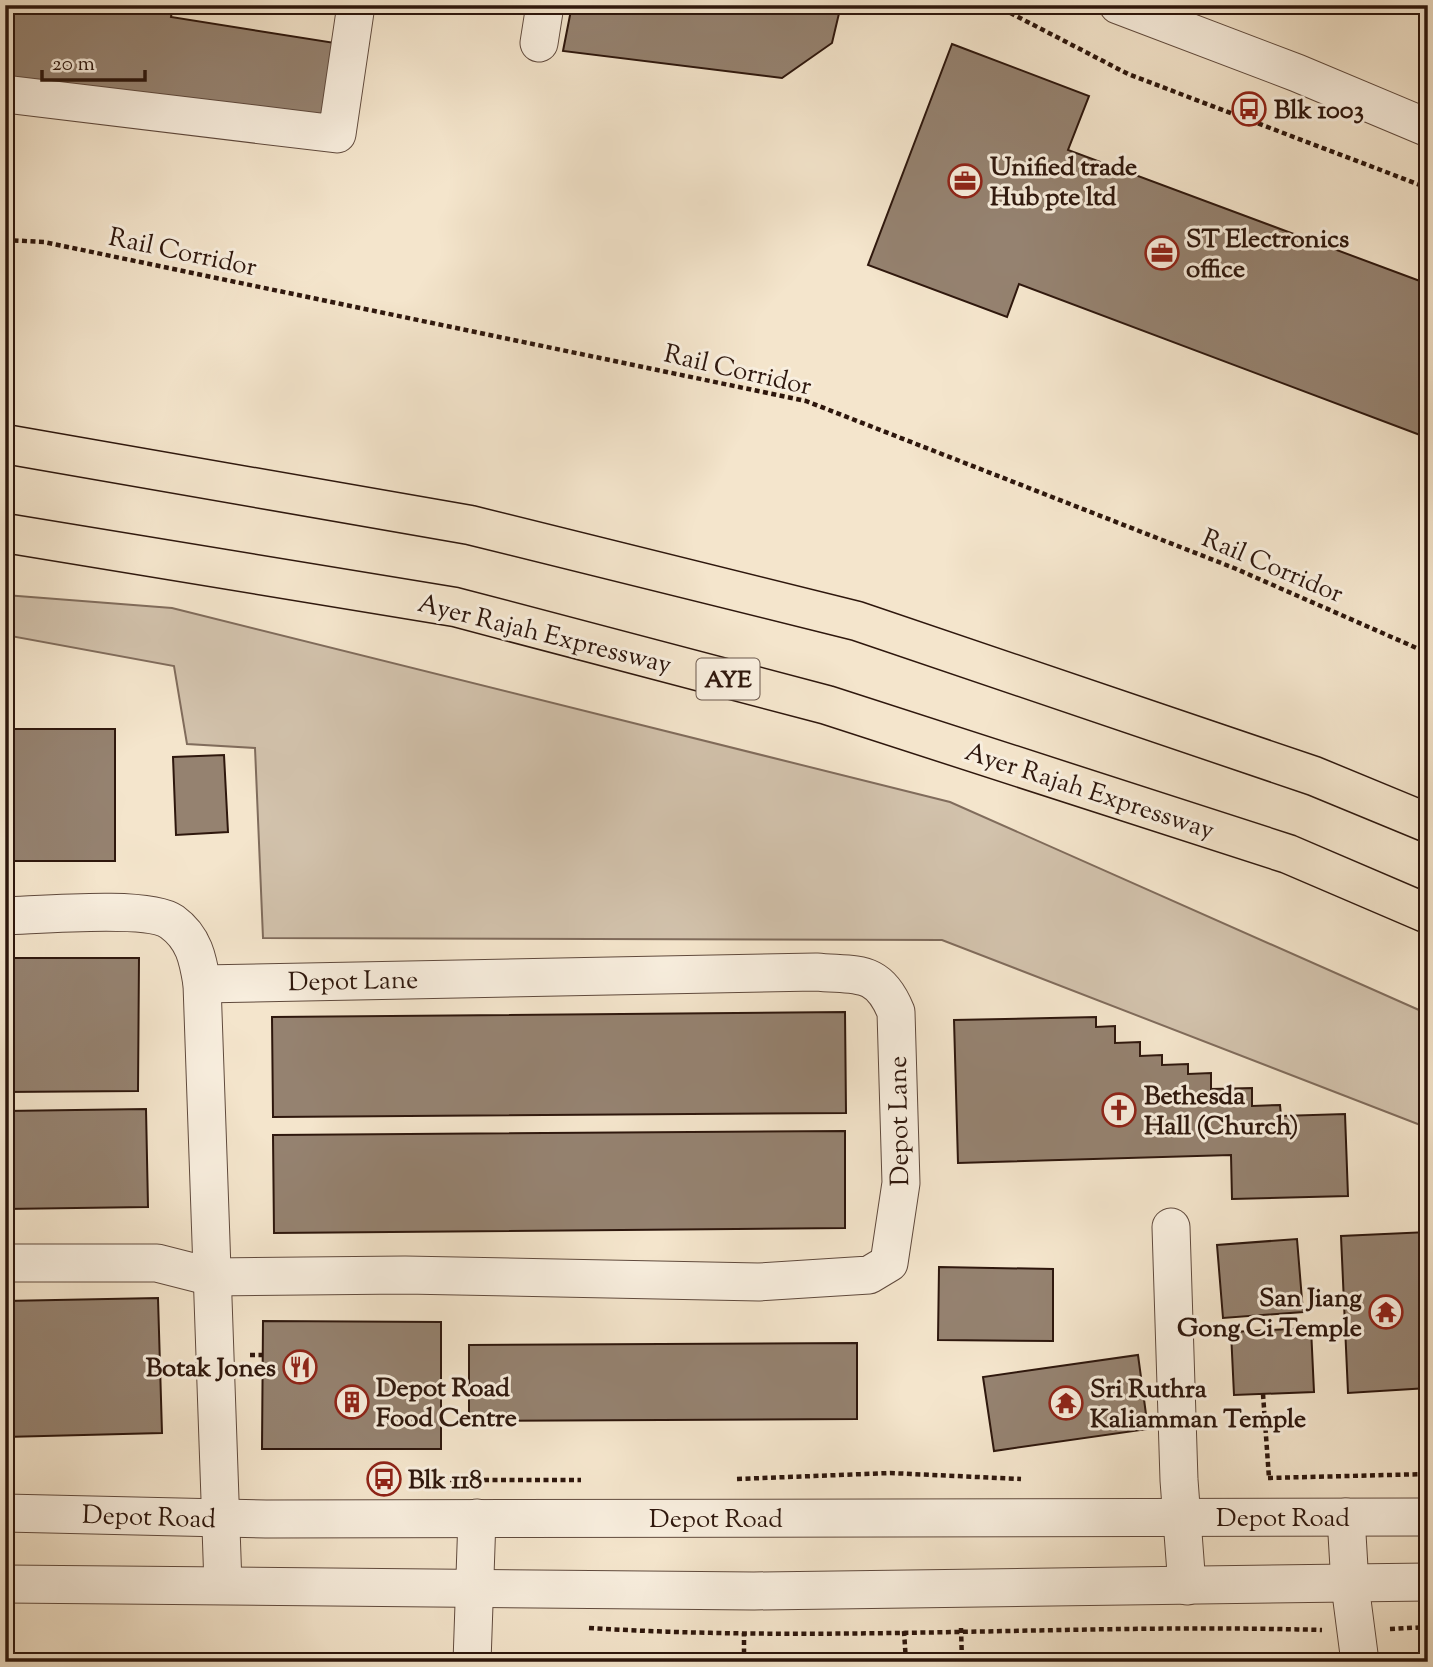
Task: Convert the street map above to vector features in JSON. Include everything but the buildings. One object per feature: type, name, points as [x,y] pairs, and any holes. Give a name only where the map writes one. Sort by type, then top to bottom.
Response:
[{"type":"highway","points":[[5,444],[43,448],[470,525],[856,621],[1314,776],[1428,823]]},
{"type":"highway","name":"Ayer Rajah Expressway","points":[[5,533],[455,607],[827,705],[1288,854],[1428,914]]},
{"type":"street","points":[[5,94],[337,134],[356,5]]},
{"type":"street","points":[[539,43],[545,5]]},
{"type":"street","points":[[1118,5],[1297,73],[1428,128]]},
{"type":"street","points":[[5,916],[143,913],[172,921],[196,949],[202,984],[223,1585]]},
{"type":"street","name":"Depot Lane","points":[[5,1263],[157,1264],[212,1277],[405,1275],[759,1282],[869,1275],[889,1263],[901,1183],[896,1012],[888,993],[872,978],[816,972],[202,984]]},
{"type":"street","points":[[1171,1227],[1180,1480],[1185,1517],[1187,1586]]},
{"type":"street","name":"Depot Road","points":[[5,1513],[188,1515],[221,1518],[1428,1517]]},
{"type":"street","points":[[1346,1517],[1350,1585],[1358,1646]]},
{"type":"street","points":[[471,1662],[477,1518]]},
{"type":"street","points":[[5,1584],[754,1591],[1428,1582]]},
{"type":"path","points":[[995,5],[1128,74],[1428,188]]},
{"type":"path","name":"Rail Corridor","points":[[5,240],[44,242],[806,401],[1234,568],[1428,653]]},
{"type":"path","points":[[1263,1394],[1269,1478]]},
{"type":"path","points":[[580,1628],[689,1634],[1201,1626],[1358,1646],[1428,1627]]},
{"type":"path","points":[[904,1631],[906,1662]]},
{"type":"path","points":[[744,1633],[744,1662]]},
{"type":"shaded area","points":[[5,595],[172,608],[950,802],[1428,1014],[1428,1128],[942,940],[263,938],[255,748],[187,744],[174,666],[5,635]]},
{"type":"place","name":"Blk 1003","points":[[1249,109]]},
{"type":"place","name":"Unified trade Hub pte ltd","points":[[965,181]]},
{"type":"place","name":"ST Electronics office","points":[[1162,253]]},
{"type":"place","name":"Bethesda Hall (Church)","points":[[1119,1110]]},
{"type":"place","name":"San Jiang Gong Ci Temple","points":[[1386,1312]]},
{"type":"place","name":"Botak Jones","points":[[300,1367]]},
{"type":"place","name":"Depot Road Food Centre","points":[[352,1402]]},
{"type":"place","name":"Sri Ruthra Kaliamman Temple","points":[[1066,1403]]},
{"type":"place","name":"Blk 118","points":[[384,1479]]}]
